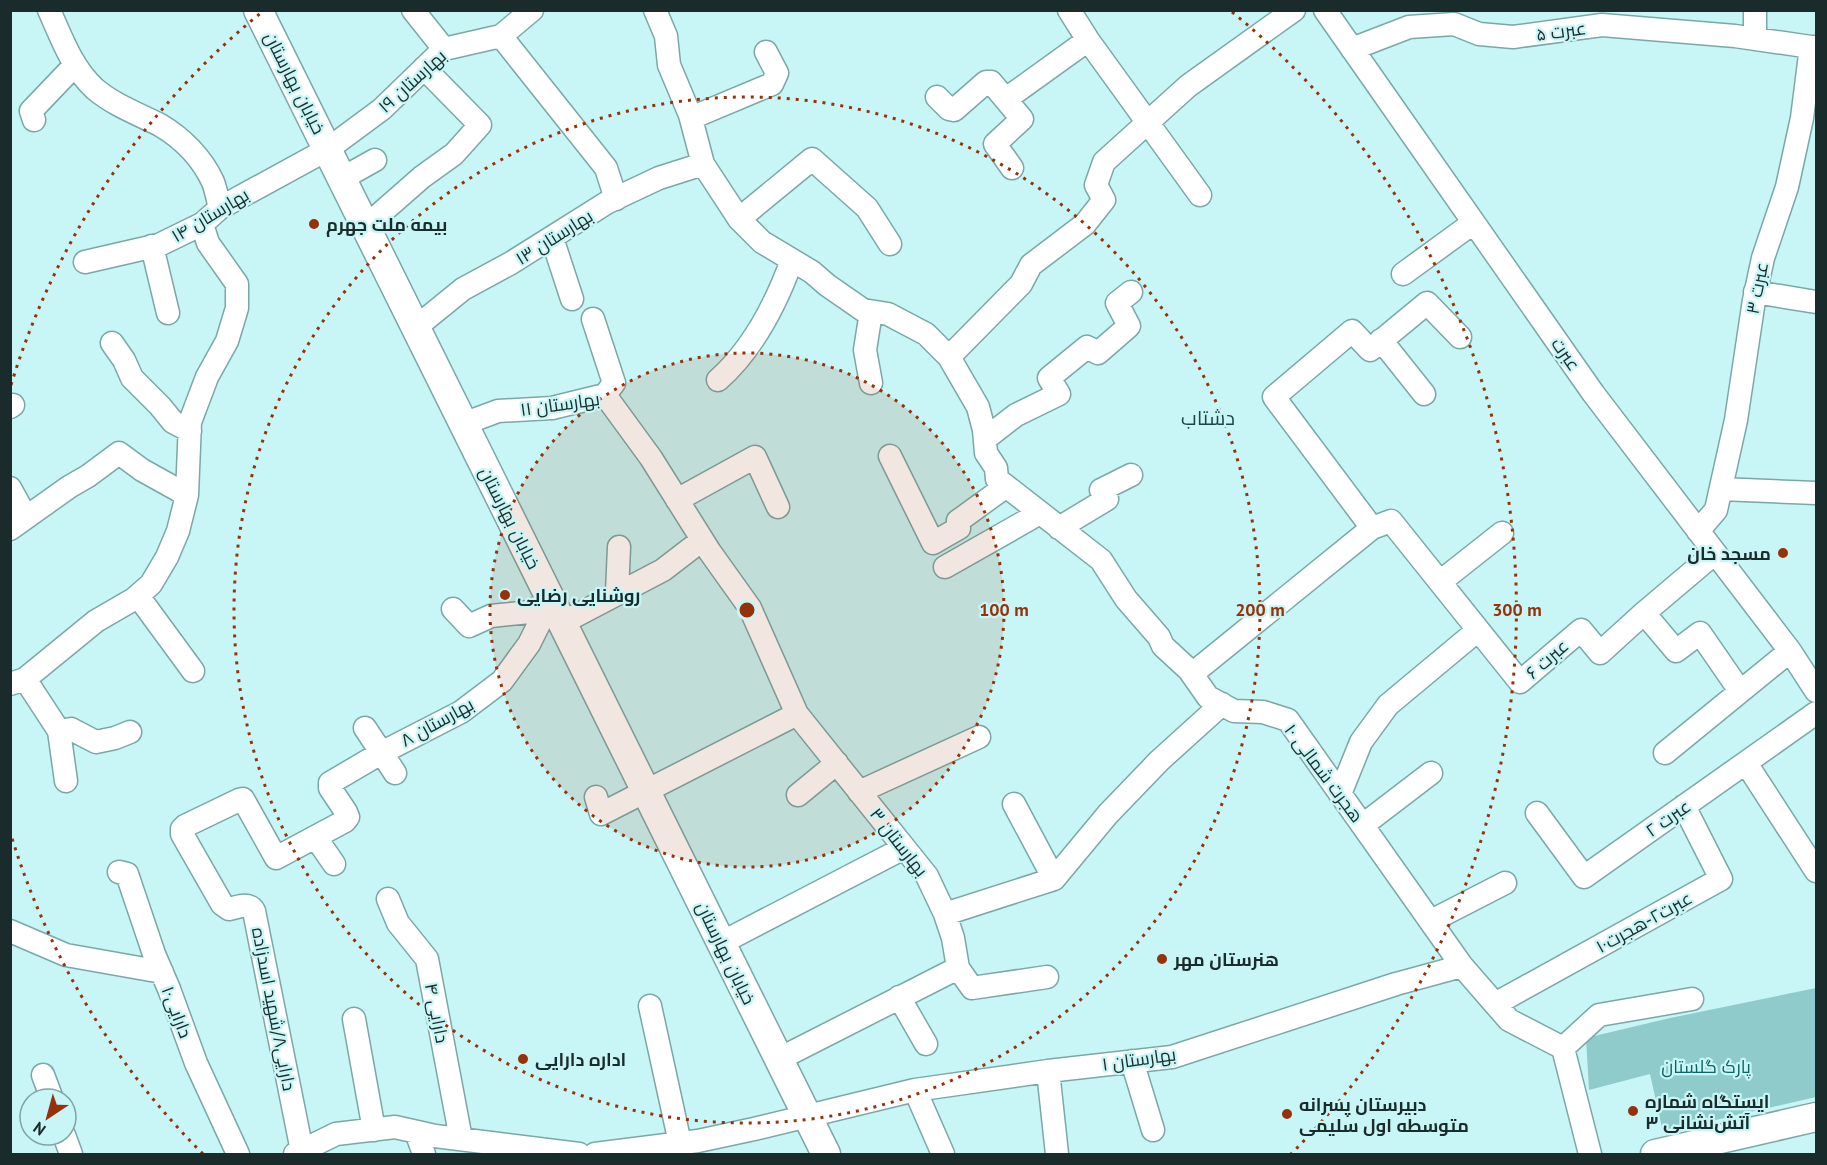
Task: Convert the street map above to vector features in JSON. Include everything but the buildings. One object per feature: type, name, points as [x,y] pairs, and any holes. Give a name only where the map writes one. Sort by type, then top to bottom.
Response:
[{"type":"main road","name":"خیابان بهارستان","points":[[258,10],[826,1155]]},
{"type":"main road","points":[[1655,1155],[1717,1147],[1816,1117]]},
{"type":"street","points":[[49,10],[74,66],[96,90],[124,108],[161,126],[183,141],[201,162],[213,182],[220,208]]},
{"type":"street","points":[[413,10],[444,49]]},
{"type":"street","name":"بهارستان ۱۹","points":[[328,149],[382,109],[444,49],[501,36],[532,10]]},
{"type":"street","name":"هجرت شمالی ۱۰","points":[[655,10],[666,36],[669,65],[691,118],[703,164],[739,219],[762,242],[812,272],[863,310],[888,314],[926,334],[949,357],[978,407],[986,453],[996,468],[997,479],[1101,560],[1126,600],[1159,637],[1162,645],[1192,674],[1208,697],[1234,711],[1263,712],[1288,720],[1462,966],[1509,1020],[1563,1048]]},
{"type":"street","points":[[1069,10],[1088,40],[1200,195]]},
{"type":"street","points":[[949,357],[1021,284],[1031,265],[1085,224],[1104,200],[1096,185],[1104,162],[1188,86],[1294,10]]},
{"type":"street","name":"عبرت","points":[[1325,10],[1593,393],[1790,651],[1816,691]]},
{"type":"street","points":[[1755,10],[1755,39]]},
{"type":"street","name":"عبرت ۵","points":[[1352,49],[1410,19],[1454,24],[1479,34],[1513,38],[1602,25],[1653,28],[1814,47]]},
{"type":"street","points":[[501,36],[606,168],[616,199]]},
{"type":"street","points":[[1006,99],[1088,40]]},
{"type":"street","name":"عبرت ۳","points":[[1698,531],[1716,510],[1736,420],[1755,292],[1763,258],[1787,187],[1814,47]]},
{"type":"street","points":[[691,118],[772,84],[777,73],[766,52]]},
{"type":"street","points":[[34,120],[31,111],[74,66]]},
{"type":"street","points":[[365,227],[422,177],[454,154],[480,125],[424,68]]},
{"type":"street","points":[[937,97],[949,110],[954,110],[989,81],[1022,119],[995,144],[1012,168]]},
{"type":"street","name":"بهارستان ۱۴","points":[[85,262],[159,245],[202,224],[220,208],[328,149]]},
{"type":"street","points":[[739,219],[812,159],[867,207],[890,244]]},
{"type":"street","points":[[341,179],[375,160]]},
{"type":"street","name":"بهارستان ۱۳","points":[[415,328],[464,289],[616,199],[658,178],[703,164]]},
{"type":"street","points":[[1403,274],[1473,223]]},
{"type":"street","points":[[66,781],[59,730],[17,681],[96,621],[138,596],[151,584],[167,557],[178,531],[187,495],[190,422],[203,386],[227,341],[237,308],[237,284],[208,243],[202,224]]},
{"type":"street","points":[[552,238],[572,299]]},
{"type":"street","points":[[152,246],[168,312]]},
{"type":"street","points":[[718,380],[736,364],[757,333],[780,293],[792,260]]},
{"type":"street","points":[[985,439],[1016,415],[1059,394],[1049,378],[1088,347],[1098,353],[1129,326],[1117,303],[1131,292]]},
{"type":"street","points":[[1755,292],[1816,302]]},
{"type":"street","points":[[1192,674],[1372,528],[1274,397],[1352,332],[1370,350],[1427,303],[1460,337]]},
{"type":"street","points":[[871,312],[865,350],[871,382]]},
{"type":"street","points":[[593,320],[614,383],[605,395]]},
{"type":"street","points":[[1381,340],[1424,394]]},
{"type":"street","points":[[112,343],[124,360],[132,378],[173,422],[190,431]]},
{"type":"street","name":"بهارستان ۱۱","points":[[463,424],[498,411],[552,408],[605,395],[651,458],[702,540]]},
{"type":"street","points":[[10,488],[18,523],[119,453],[142,470],[187,495]]},
{"type":"street","points":[[890,456],[933,543],[959,528],[958,520],[1005,487]]},
{"type":"street","points":[[677,500],[755,457],[778,507]]},
{"type":"street","points":[[1059,528],[1107,499],[1101,490],[1131,475]]},
{"type":"street","points":[[1721,489],[1816,493]]},
{"type":"street","points":[[945,567],[1040,513]]},
{"type":"street","name":"عبرت ۶","points":[[1372,528],[1391,521],[1520,682],[1581,630],[1600,653],[1715,553]]},
{"type":"street","points":[[1440,582],[1502,533]]},
{"type":"street","points":[[453,609],[469,627],[491,616],[556,612],[617,593],[663,570],[702,540]]},
{"type":"street","name":"بهارستان ۳","points":[[702,540],[750,608],[797,714],[927,876],[945,914],[953,938],[958,968]]},
{"type":"street","points":[[617,593],[619,547]]},
{"type":"street","points":[[138,596],[193,671]]},
{"type":"street","name":"بهارستان ۸","points":[[381,753],[461,712],[502,681],[556,612]]},
{"type":"street","points":[[1644,613],[1676,651],[1700,633],[1740,691]]},
{"type":"street","points":[[1340,794],[1360,742],[1388,705],[1478,630]]},
{"type":"street","points":[[1665,753],[1790,651]]},
{"type":"street","points":[[945,914],[1054,879],[1115,807],[1159,761],[1222,704]]},
{"type":"street","name":"عبرت ۲","points":[[1537,813],[1584,877],[1816,713]]},
{"type":"street","points":[[601,815],[645,790],[797,714]]},
{"type":"street","points":[[365,728],[394,773]]},
{"type":"street","points":[[59,730],[71,729],[96,742],[130,732]]},
{"type":"street","points":[[859,792],[979,737]]},
{"type":"street","name":"دارایی۸/شهید اسدزاده","points":[[299,1153],[254,911],[247,905],[229,909],[222,904],[182,834],[182,829],[243,799],[276,858],[345,821],[348,817],[330,788],[330,783],[381,753]]},
{"type":"street","points":[[798,795],[837,763]]},
{"type":"street","points":[[1746,763],[1816,871]]},
{"type":"street","points":[[1363,825],[1431,773]]},
{"type":"street","points":[[1014,804],[1054,879]]},
{"type":"street","name":"عبرت۲-هجرت۱۰","points":[[1495,1004],[1721,879],[1684,806]]},
{"type":"street","points":[[316,838],[334,864]]},
{"type":"street","points":[[721,943],[904,848]]},
{"type":"street","name":"دارایی۱۰","points":[[119,872],[127,874],[154,954],[196,1063],[238,1155]]},
{"type":"street","points":[[1431,921],[1505,883]]},
{"type":"street","name":"دارایی ۴","points":[[388,899],[398,923],[427,959],[461,1139]]},
{"type":"street","points":[[10,931],[66,955],[162,972]]},
{"type":"street","name":"بهارستان ۱","points":[[606,1154],[754,1129],[915,1090],[1048,1071],[1172,1057],[1396,984],[1462,966]]},
{"type":"street","points":[[779,1059],[958,968],[972,988],[1047,976]]},
{"type":"street","points":[[899,998],[926,1044]]},
{"type":"street","points":[[1590,1155],[1563,1048],[1599,1015],[1692,999]]},
{"type":"street","points":[[650,1006],[680,1143]]},
{"type":"street","points":[[354,1019],[374,1130]]},
{"type":"street","points":[[1132,1061],[1153,1130]]},
{"type":"street","points":[[1048,1071],[1057,1155]]},
{"type":"street","points":[[43,1075],[48,1087]]},
{"type":"street","points":[[915,1090],[943,1155]]},
{"type":"street","points":[[299,1153],[336,1134],[395,1128],[461,1139],[508,1150],[579,1155]]},
{"type":"street","points":[[416,1132],[424,1155]]},
{"type":"green space","name":"پارک گلستان","points":[[1816,988],[1816,1097],[1663,1132],[1650,1074],[1589,1090],[1586,1038]]},
{"type":"place","name":"بیمه ملت جهرم","points":[[314,224]]},
{"type":"place","name":"مسجد خان","points":[[1783,553]]},
{"type":"place","name":"روشنایی رضایی","points":[[505,595]]},
{"type":"place","name":"هنرستان مهر","points":[[1162,959]]},
{"type":"place","name":"اداره دارایی","points":[[523,1059]]},
{"type":"place","name":"ایستگاه شماره ۳ آتش‌نشانی","points":[[1633,1111]]},
{"type":"place","name":"دبیرستان پسرانه متوسطه اول سلیمی","points":[[1287,1114]]},
{"type":"district","name":"دشتاب","points":[[1208,418]]}]
